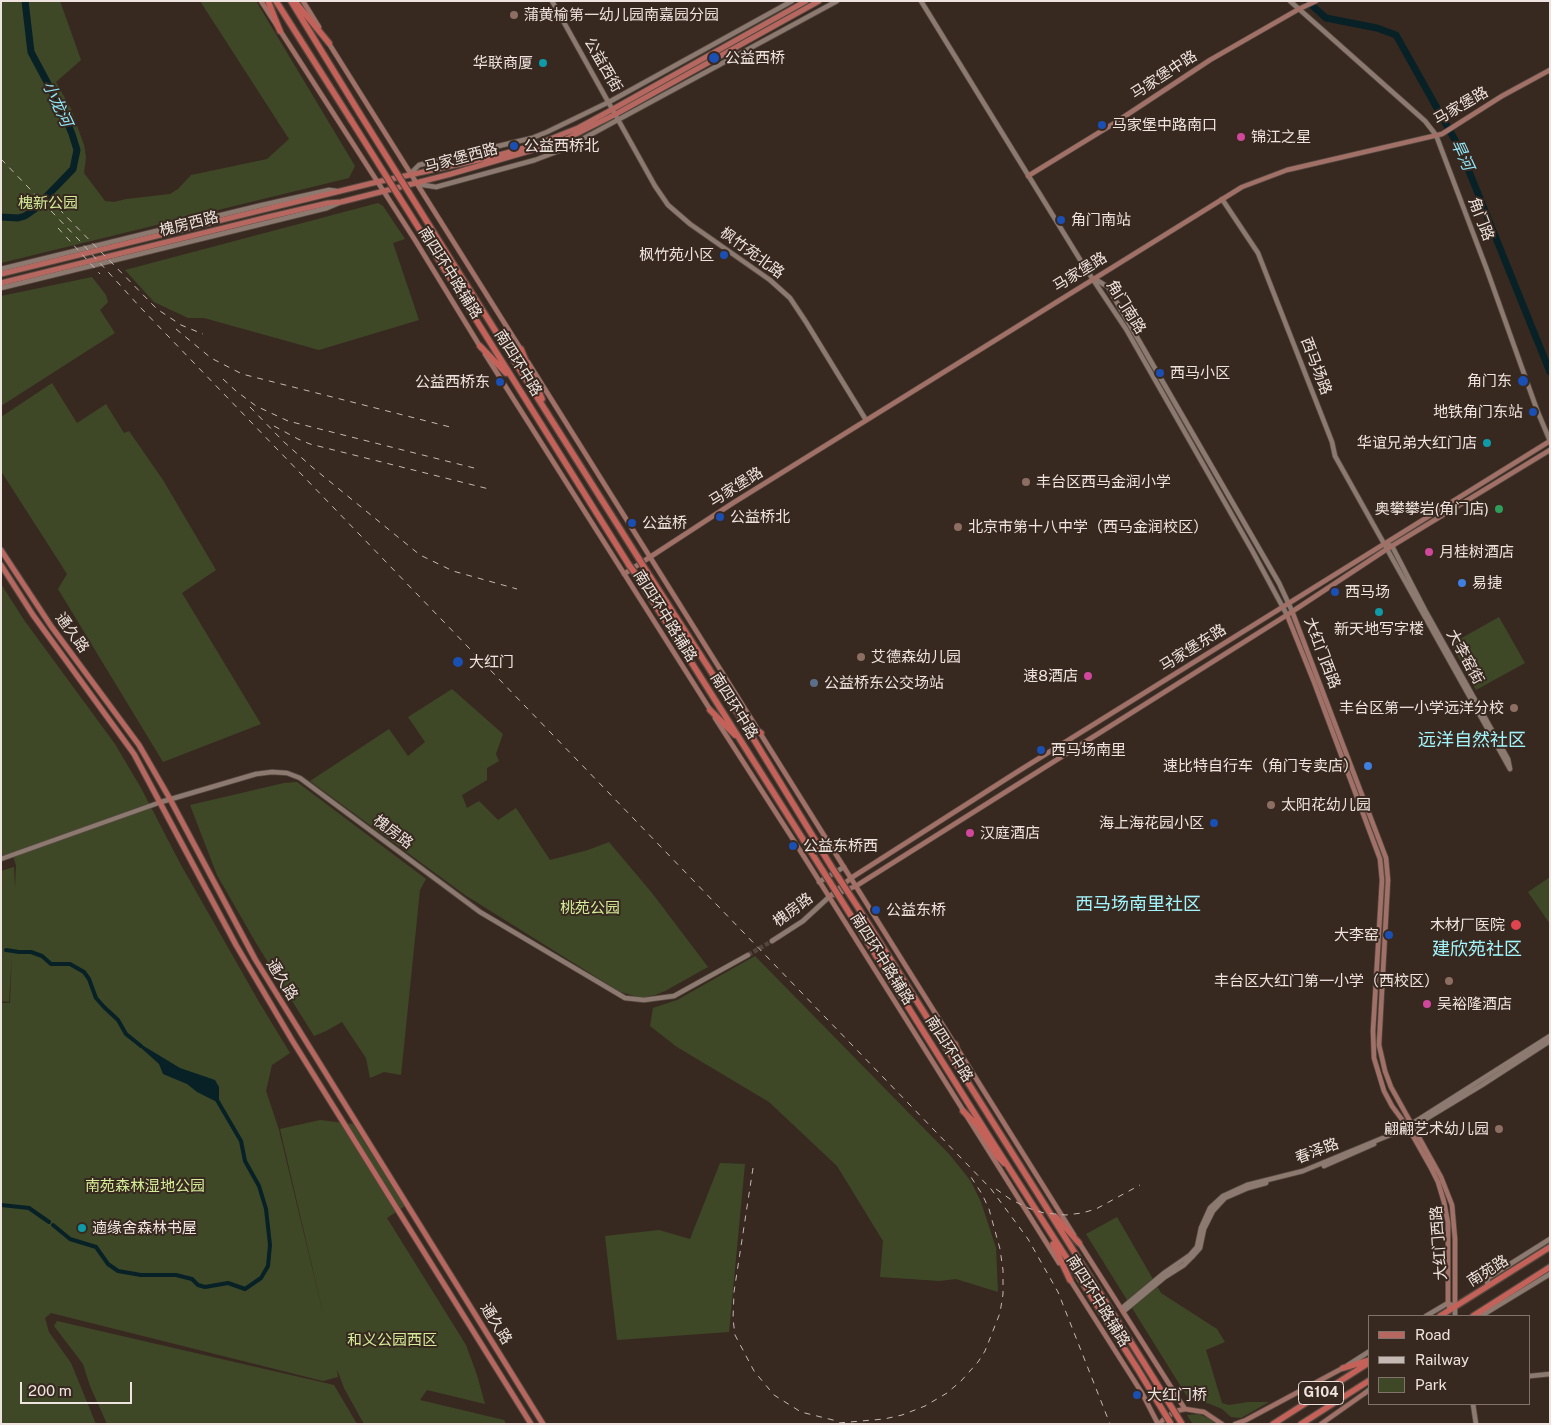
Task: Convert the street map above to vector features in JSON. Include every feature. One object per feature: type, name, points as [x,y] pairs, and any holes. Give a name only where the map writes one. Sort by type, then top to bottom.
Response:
[{"type":"highway","points":[[268,1],[280,32]]},
{"type":"highway","name":"南四环中路","points":[[276,1],[1171,1424]]},
{"type":"highway","points":[[293,1],[329,43]]},
{"type":"highway","name":"南四环中路","points":[[293,1],[360,114],[454,265],[644,568],[742,720],[831,866],[1182,1424]]},
{"type":"highway","points":[[480,346],[515,382]]},
{"type":"highway","points":[[521,349],[550,417]]},
{"type":"highway","points":[[710,710],[743,744]]},
{"type":"highway","points":[[742,720],[761,733]]},
{"type":"highway","points":[[955,1044],[967,1082]]},
{"type":"highway","points":[[963,1111],[978,1126],[998,1158],[1010,1170]]},
{"type":"highway","points":[[1045,1204],[1079,1243]]},
{"type":"highway","points":[[1046,1226],[1050,1239],[1060,1256],[1070,1280]]},
{"type":"highway","name":"南苑路","points":[[1453,1312],[1487,1286],[1550,1247]]},
{"type":"highway","name":"南苑路","points":[[1475,1315],[1548,1270]]},
{"type":"highway","points":[[1343,1368],[1368,1362]]},
{"type":"highway","name":"G104","points":[[1273,1424],[1368,1362]]},
{"type":"highway","name":"G104","points":[[1301,1424],[1368,1381]]},
{"type":"main road","name":"南四环中路辅路","points":[[261,1],[415,240],[480,346],[796,844],[1142,1393],[1158,1424]]},
{"type":"main road","name":"南四环中路辅路","points":[[303,1],[1079,1243],[1185,1409]]},
{"type":"main road","name":"马家堡西路","points":[[410,174],[535,146],[615,112],[806,1]]},
{"type":"main road","name":"马家堡西路","points":[[415,183],[560,142],[819,1]]},
{"type":"main road","name":"马家堡中路","points":[[1028,176],[1109,127],[1210,60],[1300,8],[1316,1]]},
{"type":"main road","name":"马家堡路","points":[[624,574],[733,502],[1242,187],[1287,170],[1442,134],[1550,70]]},
{"type":"main road","name":"槐房西路","points":[[1,274],[306,201],[410,174]]},
{"type":"main road","name":"槐房西路","points":[[1,283],[415,183]]},
{"type":"main road","name":"马家堡东路","points":[[829,897],[851,878],[1017,772],[1550,441]]},
{"type":"main road","name":"马家堡东路","points":[[829,897],[856,886],[1287,615],[1390,548],[1550,450]]},
{"type":"main road","name":"通久路","points":[[1,550],[51,626],[139,745],[170,799],[255,960],[543,1424]]},
{"type":"main road","name":"通久路","points":[[1,565],[33,614],[134,754],[236,945],[292,1040],[531,1424]]},
{"type":"main road","name":"大红门西路","points":[[1292,611],[1386,858],[1388,880],[1379,1045],[1391,1087],[1438,1182],[1446,1206],[1449,1239],[1448,1302]]},
{"type":"main road","name":"大红门西路","points":[[1287,615],[1380,859],[1382,880],[1373,1046],[1378,1074],[1384,1093],[1411,1126],[1441,1177],[1452,1205],[1454,1239],[1453,1312]]},
{"type":"main road","points":[[1235,1424],[1246,1420],[1343,1368]]},
{"type":"main road","points":[[1320,1424],[1365,1393]]},
{"type":"main road","points":[[1158,1424],[1176,1411],[1185,1409],[1204,1412],[1222,1424]]},
{"type":"street","name":"公益西街","points":[[552,1],[615,112]]},
{"type":"street","name":"马家堡西路","points":[[410,174],[419,165],[532,138],[547,132],[609,102],[792,1]]},
{"type":"street","name":"马家堡西路","points":[[415,183],[436,187],[535,160],[571,146],[837,1]]},
{"type":"street","name":"角门南路","points":[[921,1],[1084,266],[1094,278],[1126,329],[1282,606]]},
{"type":"street","name":"角门路","points":[[1290,1],[1425,121],[1436,135],[1550,441]]},
{"type":"street","name":"枫竹苑北路","points":[[615,112],[655,186],[668,205],[690,224],[770,280],[790,298],[866,420]]},
{"type":"street","points":[[1,269],[329,190],[339,191]]},
{"type":"street","name":"西马场路","points":[[1222,199],[1258,253],[1335,456],[1384,543]]},
{"type":"street","points":[[1,288],[327,208],[341,202]]},
{"type":"street","name":"大红门西路","points":[[1094,278],[1108,287],[1289,602],[1292,611]]},
{"type":"street","name":"大李窑街","points":[[1384,543],[1390,548],[1508,759],[1510,769],[1390,548]]},
{"type":"street","name":"大红门西路","points":[[1282,606],[1287,615]]},
{"type":"street","name":"槐房路","points":[[1,859],[160,802],[256,774],[287,773],[300,778],[480,912],[618,996],[630,1000],[650,1000],[674,996],[748,955]]},
{"type":"street","points":[[819,882],[844,867]]},
{"type":"street","name":"槐房路","points":[[772,941],[802,921],[829,897]]},
{"type":"street","name":"春泽路","points":[[1411,1126],[1550,1036]]},
{"type":"street","name":"春泽路","points":[[1123,1310],[1192,1258],[1200,1248],[1204,1229],[1213,1211],[1225,1198],[1248,1188],[1303,1174],[1411,1126],[1482,1085],[1550,1041]]},
{"type":"street","points":[[1487,1286],[1488,1278],[1550,1239]]},
{"type":"street","points":[[1482,1315],[1548,1270]]},
{"type":"street","points":[[1428,1315],[1448,1302],[1453,1312]]},
{"type":"street","points":[[1343,1368],[1368,1353]]},
{"type":"street","points":[[1531,1376],[1550,1374]]},
{"type":"street","points":[[1473,1405],[1476,1424]]},
{"type":"green space","name":"槐新公园","points":[[1,1],[60,1],[81,60],[56,82],[71,109],[84,145],[86,157],[84,173],[105,201],[114,202],[170,194],[178,189],[191,175],[267,159],[289,139],[200,1],[256,1],[355,166],[349,178],[1,263]]},
{"type":"green space","points":[[378,203],[383,206],[405,239],[393,243],[419,320],[319,350],[204,318],[188,318],[154,302],[125,270]]},
{"type":"green space","points":[[92,277],[106,295],[108,302],[100,310],[115,333],[1,406],[1,296]]},
{"type":"green space","points":[[52,383],[77,423],[106,404],[124,433],[129,431],[163,480],[216,570],[182,593],[261,724],[163,762],[58,589],[67,574],[1,471],[1,417]]},
{"type":"green space","name":"南苑森林湿地公园","points":[[1,584],[24,620],[115,744],[141,788],[181,865],[290,1053],[272,1065],[266,1091],[279,1130],[327,1330],[280,1129],[320,1120],[353,1124],[405,1206],[387,1218],[466,1345],[485,1404],[427,1390],[420,1400],[504,1420],[506,1424],[364,1424],[344,1388],[337,1369],[338,1377],[323,1381],[51,1313],[45,1318],[49,1332],[71,1363],[96,1424],[1,1424],[1,1003],[10,1003],[12,953],[9,1002],[1,1001],[1,871],[14,867],[15,888],[16,865],[12,853],[1,857]]},
{"type":"green space","points":[[1499,617],[1525,663],[1476,690],[1451,644]]},
{"type":"green space","name":"桃苑公园","points":[[452,689],[503,734],[496,754],[499,761],[487,768],[487,780],[462,795],[467,808],[479,801],[498,820],[516,808],[550,860],[588,850],[609,842],[652,893],[708,967],[655,995],[642,998],[620,992],[465,895],[310,781],[389,729],[408,756],[425,742],[408,717]]},
{"type":"green space","points":[[297,782],[426,879],[420,890],[401,1075],[384,1072],[370,1078],[366,1058],[342,1022],[314,1036],[256,943],[217,875],[190,805],[284,783]]},
{"type":"green space","points":[[1550,877],[1550,924],[1528,892]]},
{"type":"green space","points":[[755,956],[949,1154],[970,1180],[981,1202],[996,1248],[998,1292],[956,1279],[940,1281],[880,1277],[883,1241],[837,1166],[769,1102],[677,1047],[650,1026],[653,1008],[677,1000]]},
{"type":"green space","points":[[720,1163],[745,1164],[729,1332],[617,1340],[605,1236],[659,1230],[690,1239]]},
{"type":"green space","points":[[1117,1217],[1161,1293],[1217,1329],[1225,1342],[1206,1350],[1222,1403],[1229,1405],[1248,1402],[1269,1402],[1241,1418],[1231,1417],[1222,1409],[1188,1398],[1086,1234]]},
{"type":"green space","points":[[57,1321],[334,1385],[357,1424],[107,1424],[90,1386],[83,1364],[54,1326]]},
{"type":"green space","points":[[1199,1414],[1216,1424],[1193,1424],[1187,1415]]},
{"type":"water","points":[[142,1045],[180,1068],[215,1080],[219,1087],[219,1099],[215,1101],[197,1092],[187,1084],[163,1074],[159,1064],[140,1047]]},
{"type":"waterway","name":"小龙河","points":[[25,1],[31,52],[63,112],[77,150],[73,169],[46,197]]},
{"type":"waterway","name":"旱河","points":[[1307,1],[1326,18],[1377,28],[1396,35],[1460,149],[1550,372]]},
{"type":"waterway","name":"小龙河","points":[[1,217],[18,218],[25,216],[35,209]]},
{"type":"waterway","points":[[6,950],[31,952],[42,956],[51,964],[70,964],[84,972],[89,979],[96,998],[118,1020],[126,1034],[141,1046]]},
{"type":"waterway","points":[[53,1225],[70,1239],[96,1247],[108,1264],[118,1271],[141,1275],[176,1275],[192,1279],[198,1285],[205,1287],[228,1283],[245,1289],[261,1278],[268,1266],[270,1245],[266,1209],[259,1186],[245,1161],[241,1141],[217,1100]]},
{"type":"waterway","points":[[1,1205],[29,1208],[49,1222]]},
{"type":"tunnel","points":[[748,955],[772,941]]},
{"type":"railway","points":[[1,159],[140,307],[991,1189],[1028,1239],[1058,1292],[1110,1424]]},
{"type":"railway","points":[[59,209],[157,309],[181,325],[203,334]]},
{"type":"railway","points":[[58,228],[100,274]]},
{"type":"railway","points":[[176,329],[211,358],[242,374],[450,427]]},
{"type":"railway","points":[[223,379],[256,406],[288,421],[478,469]]},
{"type":"railway","points":[[250,407],[284,442],[312,467],[420,555],[453,571],[517,589]]},
{"type":"railway","points":[[274,426],[310,444],[489,489]]},
{"type":"railway","points":[[753,1168],[734,1292],[733,1319],[735,1335],[754,1371],[774,1395],[801,1412],[837,1421]]},
{"type":"railway","points":[[827,1424],[884,1419],[902,1415],[925,1406],[947,1393],[961,1381],[985,1351],[1000,1313],[1003,1294],[1003,1270],[1000,1249],[989,1209],[969,1174]]},
{"type":"railway","points":[[996,1189],[1028,1208],[1044,1213],[1066,1215],[1096,1209],[1140,1185]]},
{"type":"place","name":"蒲黄榆第一幼儿园南嘉园分园","points":[[514,15]]},
{"type":"place","name":"公益西桥","points":[[714,58]]},
{"type":"place","name":"华联商厦","points":[[543,63]]},
{"type":"place","name":"马家堡中路南口","points":[[1102,125]]},
{"type":"place","name":"锦江之星","points":[[1241,137]]},
{"type":"place","name":"公益西桥北","points":[[514,146]]},
{"type":"place","name":"角门南站","points":[[1061,220]]},
{"type":"place","name":"枫竹苑小区","points":[[724,255]]},
{"type":"place","name":"西马小区","points":[[1160,373]]},
{"type":"place","name":"角门东","points":[[1523,381]]},
{"type":"place","name":"公益西桥东","points":[[500,382]]},
{"type":"place","name":"地铁角门东站","points":[[1533,412]]},
{"type":"place","name":"华谊兄弟大红门店","points":[[1487,443]]},
{"type":"place","name":"丰台区西马金润小学","points":[[1026,482]]},
{"type":"place","name":"奥攀攀岩(角门店)","points":[[1499,509]]},
{"type":"place","name":"公益桥北","points":[[720,517]]},
{"type":"place","name":"公益桥","points":[[632,523]]},
{"type":"place","name":"北京市第十八中学（西马金润校区）","points":[[958,527]]},
{"type":"place","name":"月桂树酒店","points":[[1429,552]]},
{"type":"place","name":"易捷","points":[[1462,583]]},
{"type":"place","name":"西马场","points":[[1335,592]]},
{"type":"place","name":"新天地写字楼","points":[[1379,612]]},
{"type":"place","name":"艾德森幼儿园","points":[[861,657]]},
{"type":"place","name":"大红门","points":[[458,662]]},
{"type":"place","name":"速8酒店","points":[[1088,676]]},
{"type":"place","name":"公益桥东公交场站","points":[[814,683]]},
{"type":"place","name":"丰台区第一小学远洋分校","points":[[1514,708]]},
{"type":"place","name":"西马场南里","points":[[1041,750]]},
{"type":"place","name":"速比特自行车（角门专卖店）","points":[[1368,766]]},
{"type":"place","name":"太阳花幼儿园","points":[[1271,805]]},
{"type":"place","name":"海上海花园小区","points":[[1214,823]]},
{"type":"place","name":"汉庭酒店","points":[[970,833]]},
{"type":"place","name":"公益东桥西","points":[[793,846]]},
{"type":"place","name":"公益东桥","points":[[876,910]]},
{"type":"place","name":"木材厂医院","points":[[1516,925]]},
{"type":"place","name":"大李窑","points":[[1389,935]]},
{"type":"place","name":"丰台区大红门第一小学（西校区）","points":[[1449,981]]},
{"type":"place","name":"吴裕隆酒店","points":[[1427,1004]]},
{"type":"place","name":"翩翩艺术幼儿园","points":[[1499,1129]]},
{"type":"place","name":"遖缘舍森林书屋","points":[[82,1228]]},
{"type":"place","name":"大红门桥","points":[[1137,1395]]},
{"type":"district","name":"远洋自然社区","points":[[1472,740]]},
{"type":"district","name":"西马场南里社区","points":[[1138,904]]},
{"type":"district","name":"建欣苑社区","points":[[1477,949]]},
{"type":"park label","name":"和义公园西区","points":[[392,1340]]}]
